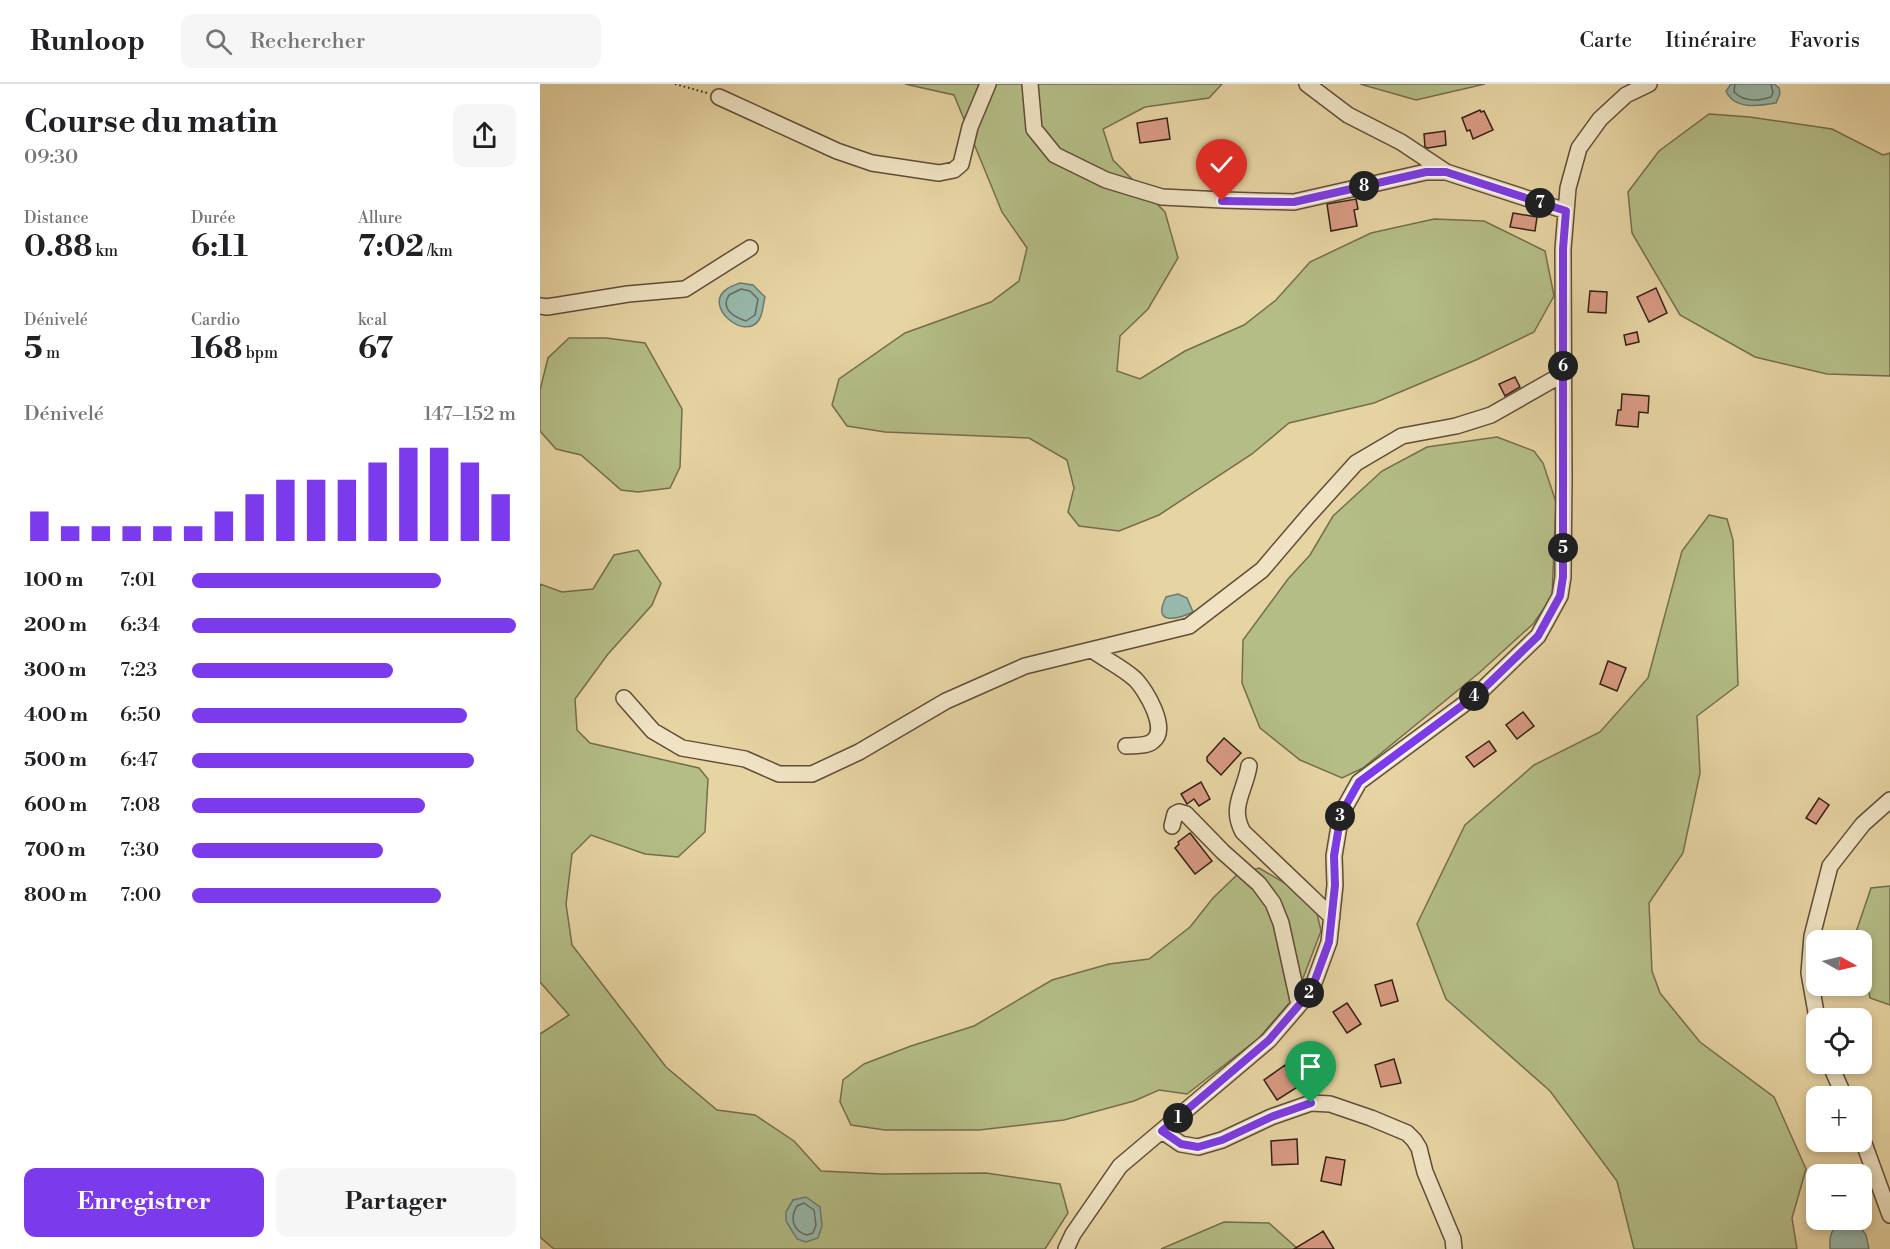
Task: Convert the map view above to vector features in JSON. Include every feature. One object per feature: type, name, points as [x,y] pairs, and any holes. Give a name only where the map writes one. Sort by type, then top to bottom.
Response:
[{"type":"street","points":[[719,97],[837,151],[872,163],[939,173],[954,170],[961,164],[970,127],[988,84]]},
{"type":"street","points":[[1030,84],[1034,129],[1055,155],[1106,180],[1162,196],[1222,201],[1294,202],[1426,172],[1446,172]]},
{"type":"street","points":[[1307,84],[1348,115],[1401,142],[1446,172],[1566,211]]},
{"type":"street","points":[[1066,1249],[1073,1234],[1120,1166],[1269,1040],[1311,991],[1329,942],[1335,885],[1334,856],[1341,814],[1359,782],[1479,693],[1538,636],[1560,596],[1563,577],[1563,249],[1568,188],[1579,148],[1600,119],[1626,95],[1649,84]]},
{"type":"street","points":[[540,306],[547,307],[628,294],[685,289],[750,248]]},
{"type":"street","points":[[624,698],[654,731],[682,748],[745,759],[779,774],[812,774],[859,752],[956,696],[1025,666],[1189,626],[1262,570],[1356,463],[1402,436],[1456,426],[1491,415],[1563,374]]},
{"type":"street","points":[[1092,650],[1135,680],[1149,698],[1156,717],[1158,732],[1154,741],[1145,745],[1126,746]]},
{"type":"street","points":[[1249,766],[1236,810],[1238,823],[1243,832],[1332,917]]},
{"type":"street","points":[[1815,1008],[1809,973],[1812,936],[1830,866],[1863,824],[1890,800]]},
{"type":"street","points":[[1172,826],[1175,814],[1179,812],[1186,814],[1223,852],[1259,884],[1269,897],[1281,923],[1299,1005]]},
{"type":"street","points":[[1162,1131],[1181,1144],[1198,1147],[1222,1140],[1271,1117],[1311,1103],[1330,1104],[1371,1118],[1407,1133],[1414,1140],[1453,1239],[1454,1249]]},
{"type":"street","points":[[1867,1152],[1890,1215]]},
{"type":"path","points":[[675,84],[719,97]]},
{"type":"green space","points":[[905,84],[1222,84],[1209,98],[1145,107],[1103,129],[1113,160],[1165,212],[1178,258],[1148,309],[1120,336],[1117,371],[1140,379],[1185,351],[1244,325],[1276,300],[1310,262],[1371,233],[1434,219],[1484,221],[1545,251],[1554,296],[1534,332],[1476,360],[1374,403],[1289,423],[1252,454],[1159,515],[1119,531],[1079,526],[1068,512],[1074,488],[1067,460],[1029,438],[885,432],[847,426],[832,405],[839,379],[905,333],[991,302],[1019,281],[1027,248],[1002,212],[954,95]]},
{"type":"green space","points":[[1360,84],[1485,84],[1416,100]]},
{"type":"green space","points":[[1709,114],[1750,117],[1832,129],[1883,155],[1890,153],[1890,376],[1827,374],[1755,357],[1680,315],[1632,233],[1628,192],[1659,151]]},
{"type":"green space","points":[[569,338],[606,338],[645,343],[682,409],[680,467],[670,488],[638,492],[621,490],[581,455],[556,449],[540,431],[540,390],[548,358]]},
{"type":"green space","points":[[1497,437],[1534,451],[1543,463],[1556,502],[1552,597],[1533,624],[1479,673],[1363,768],[1342,778],[1300,760],[1260,728],[1242,683],[1243,640],[1288,579],[1310,555],[1333,516],[1382,471],[1427,447]]},
{"type":"green space","points":[[1709,515],[1727,519],[1733,540],[1738,685],[1697,716],[1700,773],[1683,853],[1649,903],[1652,971],[1660,993],[1700,1042],[1774,1097],[1806,1169],[1792,1218],[1797,1249],[1634,1249],[1617,1181],[1550,1091],[1446,999],[1417,924],[1465,825],[1534,765],[1600,732],[1648,678],[1682,551]]},
{"type":"green space","points":[[638,550],[661,583],[652,605],[608,654],[575,699],[577,730],[590,743],[699,768],[708,779],[705,832],[678,857],[645,854],[591,835],[572,854],[566,904],[572,945],[666,1067],[717,1110],[755,1115],[794,1141],[821,1171],[882,1174],[986,1173],[1060,1184],[1068,1213],[1045,1249],[554,1249],[540,1237],[540,1034],[569,1015],[540,982],[540,584],[562,592],[593,589],[614,555]]},
{"type":"green space","points":[[1259,868],[1314,900],[1321,931],[1297,994],[1259,1038],[1187,1094],[1159,1090],[1134,1101],[1064,1120],[979,1130],[885,1130],[851,1125],[840,1102],[843,1080],[864,1064],[974,1026],[1052,980],[1109,964],[1149,959],[1190,927],[1213,898],[1238,874]]},
{"type":"green space","points":[[1890,886],[1890,1005],[1870,998],[1872,996],[1872,930],[1857,930],[1871,888]]},
{"type":"green space","points":[[1224,1222],[1269,1223],[1298,1249],[1161,1249]]},
{"type":"water","points":[[1731,84],[1774,84],[1779,88],[1780,94],[1776,103],[1755,106],[1741,104],[1730,97],[1726,91]]},
{"type":"water","points":[[740,283],[753,285],[765,297],[760,318],[752,326],[744,327],[728,319],[719,304],[721,296],[727,289]]},
{"type":"water","points":[[1178,594],[1187,598],[1193,612],[1173,618],[1164,616],[1162,606],[1166,597]]},
{"type":"water","points":[[806,1197],[820,1207],[822,1226],[818,1238],[806,1242],[797,1239],[786,1221],[786,1212],[793,1200]]},
{"type":"water","points":[[1862,1230],[1869,1249],[1830,1249],[1833,1231]]},
{"type":"building","points":[[1480,110],[1484,111],[1493,130],[1473,139],[1462,118]]},
{"type":"building","points":[[1167,118],[1170,139],[1140,143],[1137,123]]},
{"type":"building","points":[[1445,131],[1446,145],[1425,147],[1424,134]]},
{"type":"building","points":[[1356,199],[1358,209],[1354,210],[1357,226],[1331,231],[1327,204]]},
{"type":"building","points":[[1513,213],[1537,217],[1535,231],[1510,227]]},
{"type":"building","points":[[1656,288],[1667,313],[1649,322],[1637,297]]},
{"type":"building","points":[[1590,291],[1607,292],[1606,313],[1588,312]]},
{"type":"building","points":[[1637,332],[1639,342],[1626,345],[1624,335]]},
{"type":"building","points":[[1515,377],[1520,387],[1505,396],[1499,384]]},
{"type":"building","points":[[1622,394],[1649,396],[1648,413],[1639,412],[1638,427],[1616,425],[1618,410],[1621,410]]},
{"type":"building","points":[[1608,661],[1626,668],[1617,691],[1600,684]]},
{"type":"building","points":[[1523,712],[1534,726],[1517,739],[1506,725]]},
{"type":"building","points":[[1224,738],[1241,753],[1221,775],[1207,761],[1207,757]]},
{"type":"building","points":[[1489,741],[1496,751],[1474,767],[1466,757]]},
{"type":"building","points":[[1201,782],[1210,799],[1199,806],[1194,799],[1187,804],[1181,794]]},
{"type":"building","points":[[1819,798],[1829,805],[1816,824],[1806,818]]},
{"type":"building","points":[[1190,833],[1212,861],[1195,874],[1175,848],[1178,842]]},
{"type":"building","points":[[1392,980],[1398,1001],[1381,1006],[1375,985]]},
{"type":"building","points":[[1347,1003],[1361,1024],[1347,1033],[1333,1012]]},
{"type":"building","points":[[1394,1059],[1401,1083],[1381,1087],[1375,1065]]},
{"type":"building","points":[[1285,1065],[1299,1086],[1277,1100],[1264,1080]]},
{"type":"building","points":[[1297,1139],[1298,1164],[1272,1165],[1271,1141]]},
{"type":"building","points":[[1326,1157],[1345,1160],[1341,1185],[1321,1181]]},
{"type":"building","points":[[1323,1231],[1334,1249],[1294,1249],[1319,1234]]},
{"type":"route","points":[[1222,201],[1294,202],[1426,172],[1446,172],[1566,211],[1563,249],[1563,577],[1560,596],[1538,636],[1479,693],[1359,782],[1341,814],[1334,856],[1335,885],[1329,942],[1311,991],[1269,1040],[1162,1131],[1181,1144],[1198,1147],[1222,1140],[1271,1117],[1311,1103]]}]
